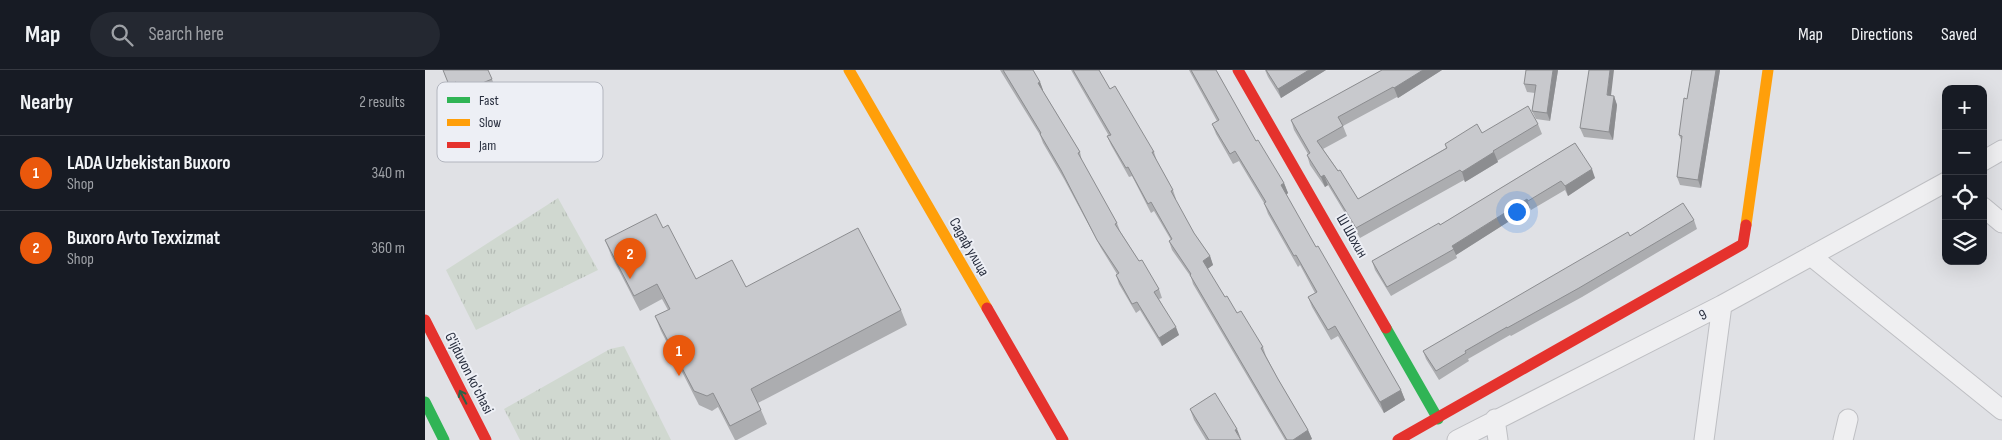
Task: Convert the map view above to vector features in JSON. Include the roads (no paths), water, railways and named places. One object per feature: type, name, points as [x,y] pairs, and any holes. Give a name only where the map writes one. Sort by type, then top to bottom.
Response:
[{"type":"street","name":"Садаф улица","points":[[849,70],[1063,440]]},
{"type":"street","name":"Ш Шохин","points":[[1238,70],[1438,419]]},
{"type":"street","points":[[1399,440],[1743,244],[1768,70]]},
{"type":"street","points":[[1987,159],[2002,150]]},
{"type":"street","name":"9","points":[[1457,440],[1722,305],[1942,184]]},
{"type":"street","points":[[1987,210],[2002,223]]},
{"type":"street","points":[[1811,256],[2002,410]]},
{"type":"street","points":[[1704,440],[1722,305]]},
{"type":"street","name":"G'ijduvon ko'chasi","points":[[425,320],[486,440]]},
{"type":"street","points":[[425,402],[444,440]]},
{"type":"street","points":[[1495,419],[1497,440]]},
{"type":"street","points":[[1843,440],[1848,419]]},
{"type":"place","name":"Buxoro Avto Texxizmat","points":[[630,279]]},
{"type":"place","name":"LADA Uzbekistan Buxoro","points":[[679,376]]}]
